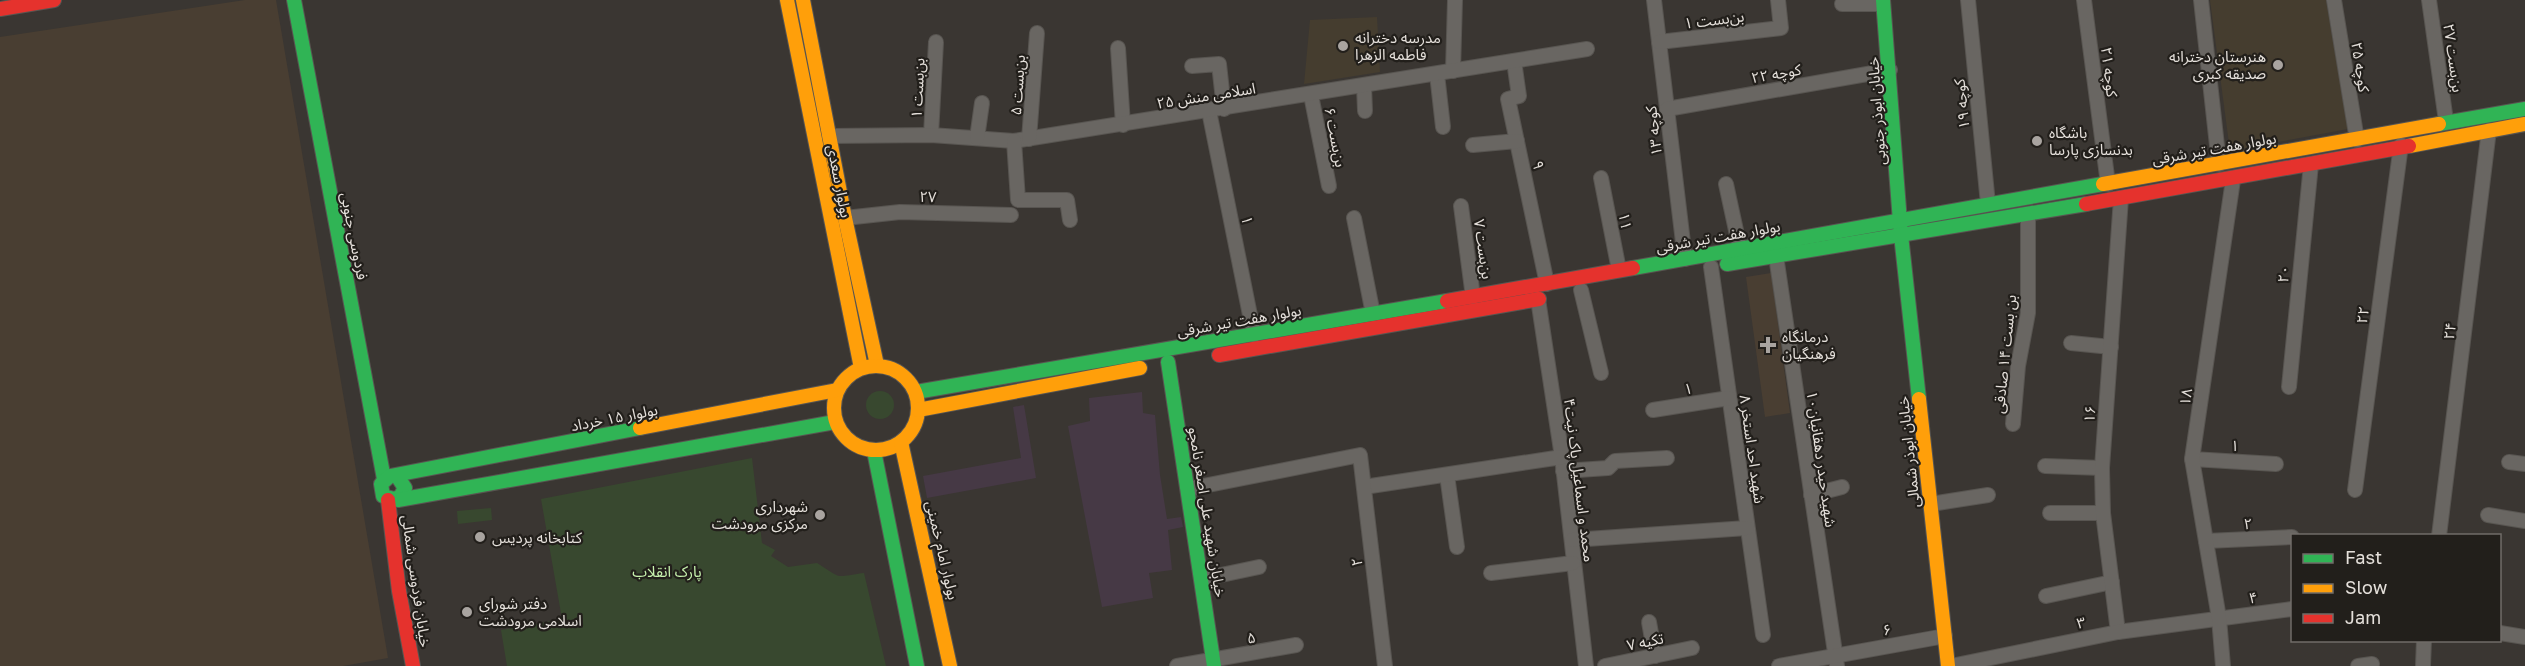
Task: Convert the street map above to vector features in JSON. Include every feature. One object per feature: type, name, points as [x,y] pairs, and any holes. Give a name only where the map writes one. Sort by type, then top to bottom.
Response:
[{"type":"main road","points":[[0,9],[54,0]]},
{"type":"main road","name":"فردوسی جنوبی","points":[[294,0],[391,478]]},
{"type":"main road","name":"بولوار سعدی","points":[[787,0],[861,368]]},
{"type":"main road","name":"بولوار سعدی","points":[[803,0],[845,218],[877,365]]},
{"type":"main road","name":"خیابان ابوذر جنوبی","points":[[1883,2],[1901,235]]},
{"type":"main road","name":"بولوار هفت تیر شرقی","points":[[918,410],[1445,309],[1473,297],[2525,108]]},
{"type":"main road","name":"بولوار هفت تیر شرقی","points":[[916,392],[1373,314],[1538,299],[1711,267],[2233,180],[2401,145],[2525,124]]},
{"type":"main road","points":[[2267,156],[2269,172]]},
{"type":"main road","name":"خیابان ابوذر شمالی","points":[[1901,235],[1949,666]]},
{"type":"main road","name":"خیابان شهید علی اصغر نامجو","points":[[1168,362],[1214,663]]},
{"type":"main road","points":[[877,365],[893,369],[907,378],[916,392],[918,410],[910,433],[901,442],[888,448],[874,450],[850,442],[835,422],[834,400],[843,380],[861,368],[877,365]]},
{"type":"main road","name":"بولوار ۱۵ خرداد","points":[[391,478],[837,390]]},
{"type":"main road","points":[[393,500],[403,495],[405,488],[403,481],[391,478],[380,490],[393,500],[835,422]]},
{"type":"main road","name":"بولوار امام خمینی","points":[[901,442],[950,666]]},
{"type":"main road","points":[[874,450],[917,666]]},
{"type":"main road","name":"خیابان فردوسی شمالی","points":[[393,500],[399,591],[413,666]]},
{"type":"street","points":[[1453,71],[1455,0]]},
{"type":"street","name":"کوچه ۱۳","points":[[1654,0],[1685,259]]},
{"type":"street","name":"بن‌بست ۱","points":[[1659,42],[1780,28],[1778,0]]},
{"type":"street","name":"کوچه ۱۹","points":[[1968,0],[1988,204]]},
{"type":"street","name":"کوچه ۲۱","points":[[2084,0],[2108,183]]},
{"type":"street","points":[[2201,0],[2219,164]]},
{"type":"street","name":"کوچه ۲۵","points":[[2334,0],[2356,140]]},
{"type":"street","name":"بن‌بست ۲۷","points":[[2430,0],[2445,121]]},
{"type":"street","points":[[1842,4],[1883,2]]},
{"type":"street","name":"بن‌بست ۵","points":[[1029,139],[1037,33]]},
{"type":"street","name":"بن‌بست ۱","points":[[931,135],[936,42]]},
{"type":"street","points":[[1118,48],[1123,125]]},
{"type":"street","name":"اسلامی منش ۲۵","points":[[829,136],[931,135],[1014,141],[1587,50]]},
{"type":"street","name":"۹","points":[[1514,61],[1519,96],[1508,99],[1547,284]]},
{"type":"street","points":[[1192,66],[1219,64],[1224,109]]},
{"type":"street","name":"کوچه ۲۲","points":[[1667,109],[1890,70]]},
{"type":"street","points":[[1437,74],[1443,127]]},
{"type":"street","points":[[1364,86],[1365,111]]},
{"type":"street","name":"بن‌بست ۶","points":[[1311,94],[1329,186]]},
{"type":"street","points":[[977,138],[982,103]]},
{"type":"street","name":"۱","points":[[1209,111],[1254,335]]},
{"type":"street","name":"۲۴","points":[[2439,534],[2489,130]]},
{"type":"street","points":[[1014,141],[1018,200],[1067,200],[1070,220]]},
{"type":"street","points":[[1473,145],[1517,141]]},
{"type":"street","name":"۲۲","points":[[2355,490],[2401,145]]},
{"type":"street","name":"۲۰","points":[[2289,387],[2311,164]]},
{"type":"street","name":"۱۱","points":[[1601,178],[1619,270]]},
{"type":"street","name":"۱۸","points":[[2223,666],[2218,618],[2192,459],[2233,180]]},
{"type":"street","points":[[1726,184],[1740,249]]},
{"type":"street","name":"۱۶","points":[[2118,632],[2103,513],[2102,468],[2121,198]]},
{"type":"street","name":"بن‌بست ۷","points":[[1461,206],[1473,297]]},
{"type":"street","name":"۲۷","points":[[845,218],[900,212],[1011,215]]},
{"type":"street","name":"بن بست ۱۴ صادقی","points":[[2013,424],[2018,366],[2028,313],[2028,214]]},
{"type":"street","points":[[1354,218],[1373,314]]},
{"type":"street","name":"شهید حیدر دهقانیان۱۰","points":[[1776,256],[1836,661]]},
{"type":"street","name":"شهید احد استخر ۸","points":[[1711,267],[1763,634]]},
{"type":"street","points":[[1581,290],[1601,373]]},
{"type":"street","name":"محمد و اسماعیل پاک نیت۴","points":[[1538,299],[1562,457],[1587,666]]},
{"type":"street","points":[[2071,343],[2111,347]]},
{"type":"street","name":"۱","points":[[1653,410],[1729,398]]},
{"type":"street","name":"۲","points":[[1188,489],[1360,455],[1385,666]]},
{"type":"street","points":[[1364,487],[1562,457]]},
{"type":"street","points":[[1563,471],[1608,468],[1615,461],[1667,458]]},
{"type":"street","name":"۱","points":[[2192,459],[2276,464]]},
{"type":"street","points":[[2509,462],[2525,465]]},
{"type":"street","points":[[2045,466],[2102,468]]},
{"type":"street","points":[[1447,475],[1457,547]]},
{"type":"street","points":[[1811,495],[1842,487]]},
{"type":"street","points":[[1930,504],[1988,495]]},
{"type":"street","points":[[2050,513],[2103,513]]},
{"type":"street","points":[[2488,515],[2525,521]]},
{"type":"street","points":[[1572,540],[1747,528]]},
{"type":"street","name":"۲","points":[[2206,541],[2291,537]]},
{"type":"street","points":[[1491,573],[1574,563]]},
{"type":"street","points":[[1202,579],[1259,567]]},
{"type":"street","points":[[2046,596],[2112,582]]},
{"type":"street","name":"۴","points":[[2218,618],[2291,609]]},
{"type":"street","name":"۳","points":[[1949,666],[2118,632],[2218,618]]},
{"type":"street","points":[[1649,622],[1655,656]]},
{"type":"street","points":[[2501,633],[2525,637]]},
{"type":"street","name":"۶","points":[[1836,661],[1945,636]]},
{"type":"street","points":[[2423,666],[2424,642]]},
{"type":"street","name":"۵","points":[[1214,663],[1296,645]]},
{"type":"street","name":"تکیه ۷","points":[[1605,666],[1639,663],[1655,656],[1692,648]]},
{"type":"street","points":[[1779,666],[1836,661]]},
{"type":"street","points":[[1177,666],[1214,663]]},
{"type":"shaded area","points":[[245,0],[276,0],[388,658],[343,666],[0,666],[0,37]]},
{"type":"shaded area","name":"هنرستان دخترانه صدیقه کبری","points":[[2210,0],[2326,0],[2348,129],[2230,151]]},
{"type":"shaded area","name":"مدرسه دخترانه فاطمه الزهرا","points":[[1377,17],[1380,72],[1304,84],[1310,20]]},
{"type":"shaded area","name":"درمانگاه فرهنگیان","points":[[1771,273],[1790,413],[1765,417],[1746,277]]},
{"type":"shaded area","points":[[1142,392],[1143,413],[1155,415],[1160,475],[1167,519],[1181,517],[1183,527],[1168,530],[1172,570],[1149,573],[1153,598],[1102,607],[1068,426],[1090,421],[1089,398]]},
{"type":"shaded area","points":[[1024,405],[1036,478],[927,498],[923,476],[1021,458],[1013,407]]},
{"type":"green space","points":[[880,391],[890,395],[894,405],[890,415],[880,419],[870,415],[866,405],[870,395]]},
{"type":"green space","name":"پارک انقلاب","points":[[752,458],[762,543],[775,550],[771,556],[788,567],[817,563],[839,576],[864,573],[886,666],[507,666],[501,630],[562,619],[541,499]]},
{"type":"green space","points":[[491,508],[492,520],[458,524],[457,511]]},
{"type":"traffic: fast","points":[[294,0],[384,479]]},
{"type":"traffic: fast","points":[[1883,0],[1901,235],[1919,399]]},
{"type":"traffic: fast","points":[[2439,124],[2525,109]]},
{"type":"traffic: fast","points":[[1633,268],[2103,184]]},
{"type":"traffic: fast","points":[[1727,264],[2086,204]]},
{"type":"traffic: fast","points":[[916,392],[1447,301]]},
{"type":"traffic: fast","points":[[1168,362],[1214,666]]},
{"type":"traffic: fast","points":[[398,500],[835,422]]},
{"type":"traffic: fast","points":[[397,476],[405,488],[400,497],[394,499],[383,496],[381,484],[390,476],[640,428]]},
{"type":"traffic: fast","points":[[874,451],[917,666]]},
{"type":"traffic: slow","points":[[787,0],[861,368]]},
{"type":"traffic: slow","points":[[803,0],[845,218],[877,365]]},
{"type":"traffic: slow","points":[[2103,184],[2439,124]]},
{"type":"traffic: slow","points":[[2409,146],[2525,124]]},
{"type":"traffic: slow","points":[[868,366],[884,366],[900,373],[911,384],[918,400],[918,408],[915,424],[906,438],[884,450],[868,450],[852,443],[841,432],[834,416],[834,400],[841,384],[852,373],[868,366]]},
{"type":"traffic: slow","points":[[918,410],[1140,368]]},
{"type":"traffic: slow","points":[[640,428],[837,390]]},
{"type":"traffic: slow","points":[[1919,399],[1948,666]]},
{"type":"traffic: slow","points":[[901,442],[950,666]]},
{"type":"traffic: jam","points":[[0,9],[54,0]]},
{"type":"traffic: jam","points":[[2086,204],[2409,146]]},
{"type":"traffic: jam","points":[[1447,301],[1633,268]]},
{"type":"traffic: jam","points":[[1219,355],[1539,299]]},
{"type":"traffic: jam","points":[[388,500],[399,591],[413,666]]},
{"type":"place","name":"مدرسه دخترانه فاطمه الزهرا","points":[[1343,46]]},
{"type":"place","name":"هنرستان دخترانه صدیقه کبری","points":[[2278,65]]},
{"type":"place","name":"باشگاه بدنسازی پارسا","points":[[2037,141]]},
{"type":"place","name":"درمانگاه فرهنگیان","points":[[1768,345]]},
{"type":"place","name":"شهرداری مرکزی مرودشت","points":[[820,515]]},
{"type":"place","name":"کتابخانه پردیس","points":[[480,537]]},
{"type":"place","name":"دفتر شورای اسلامی مرودشت","points":[[467,612]]}]
